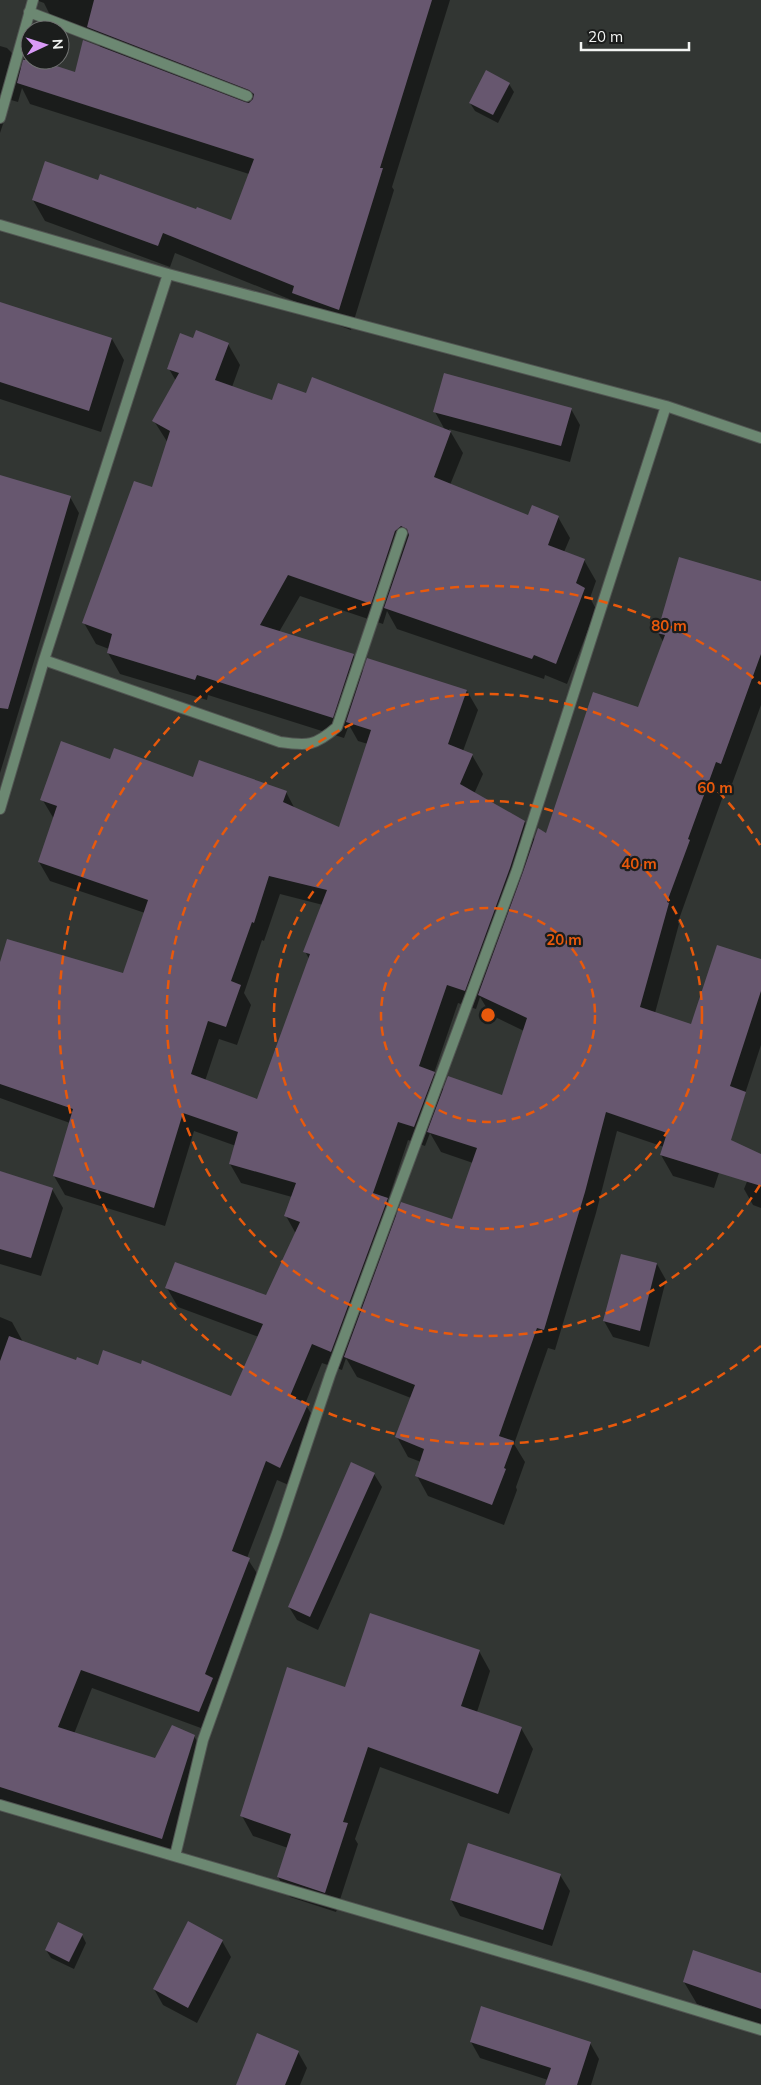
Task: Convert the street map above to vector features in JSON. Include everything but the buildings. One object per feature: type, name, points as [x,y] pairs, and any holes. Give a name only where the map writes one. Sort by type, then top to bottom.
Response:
[{"type":"street","points":[[0,118],[33,0]]},
{"type":"street","points":[[29,12],[247,96]]},
{"type":"street","points":[[0,225],[168,274],[666,406],[761,438]]},
{"type":"street","points":[[0,809],[44,660],[168,274]]},
{"type":"street","points":[[175,1856],[203,1740],[277,1533],[330,1375],[517,870],[666,406]]},
{"type":"street","points":[[44,660],[280,742],[302,745],[322,740],[337,728],[402,534]]},
{"type":"street","points":[[0,1805],[761,2030]]}]
